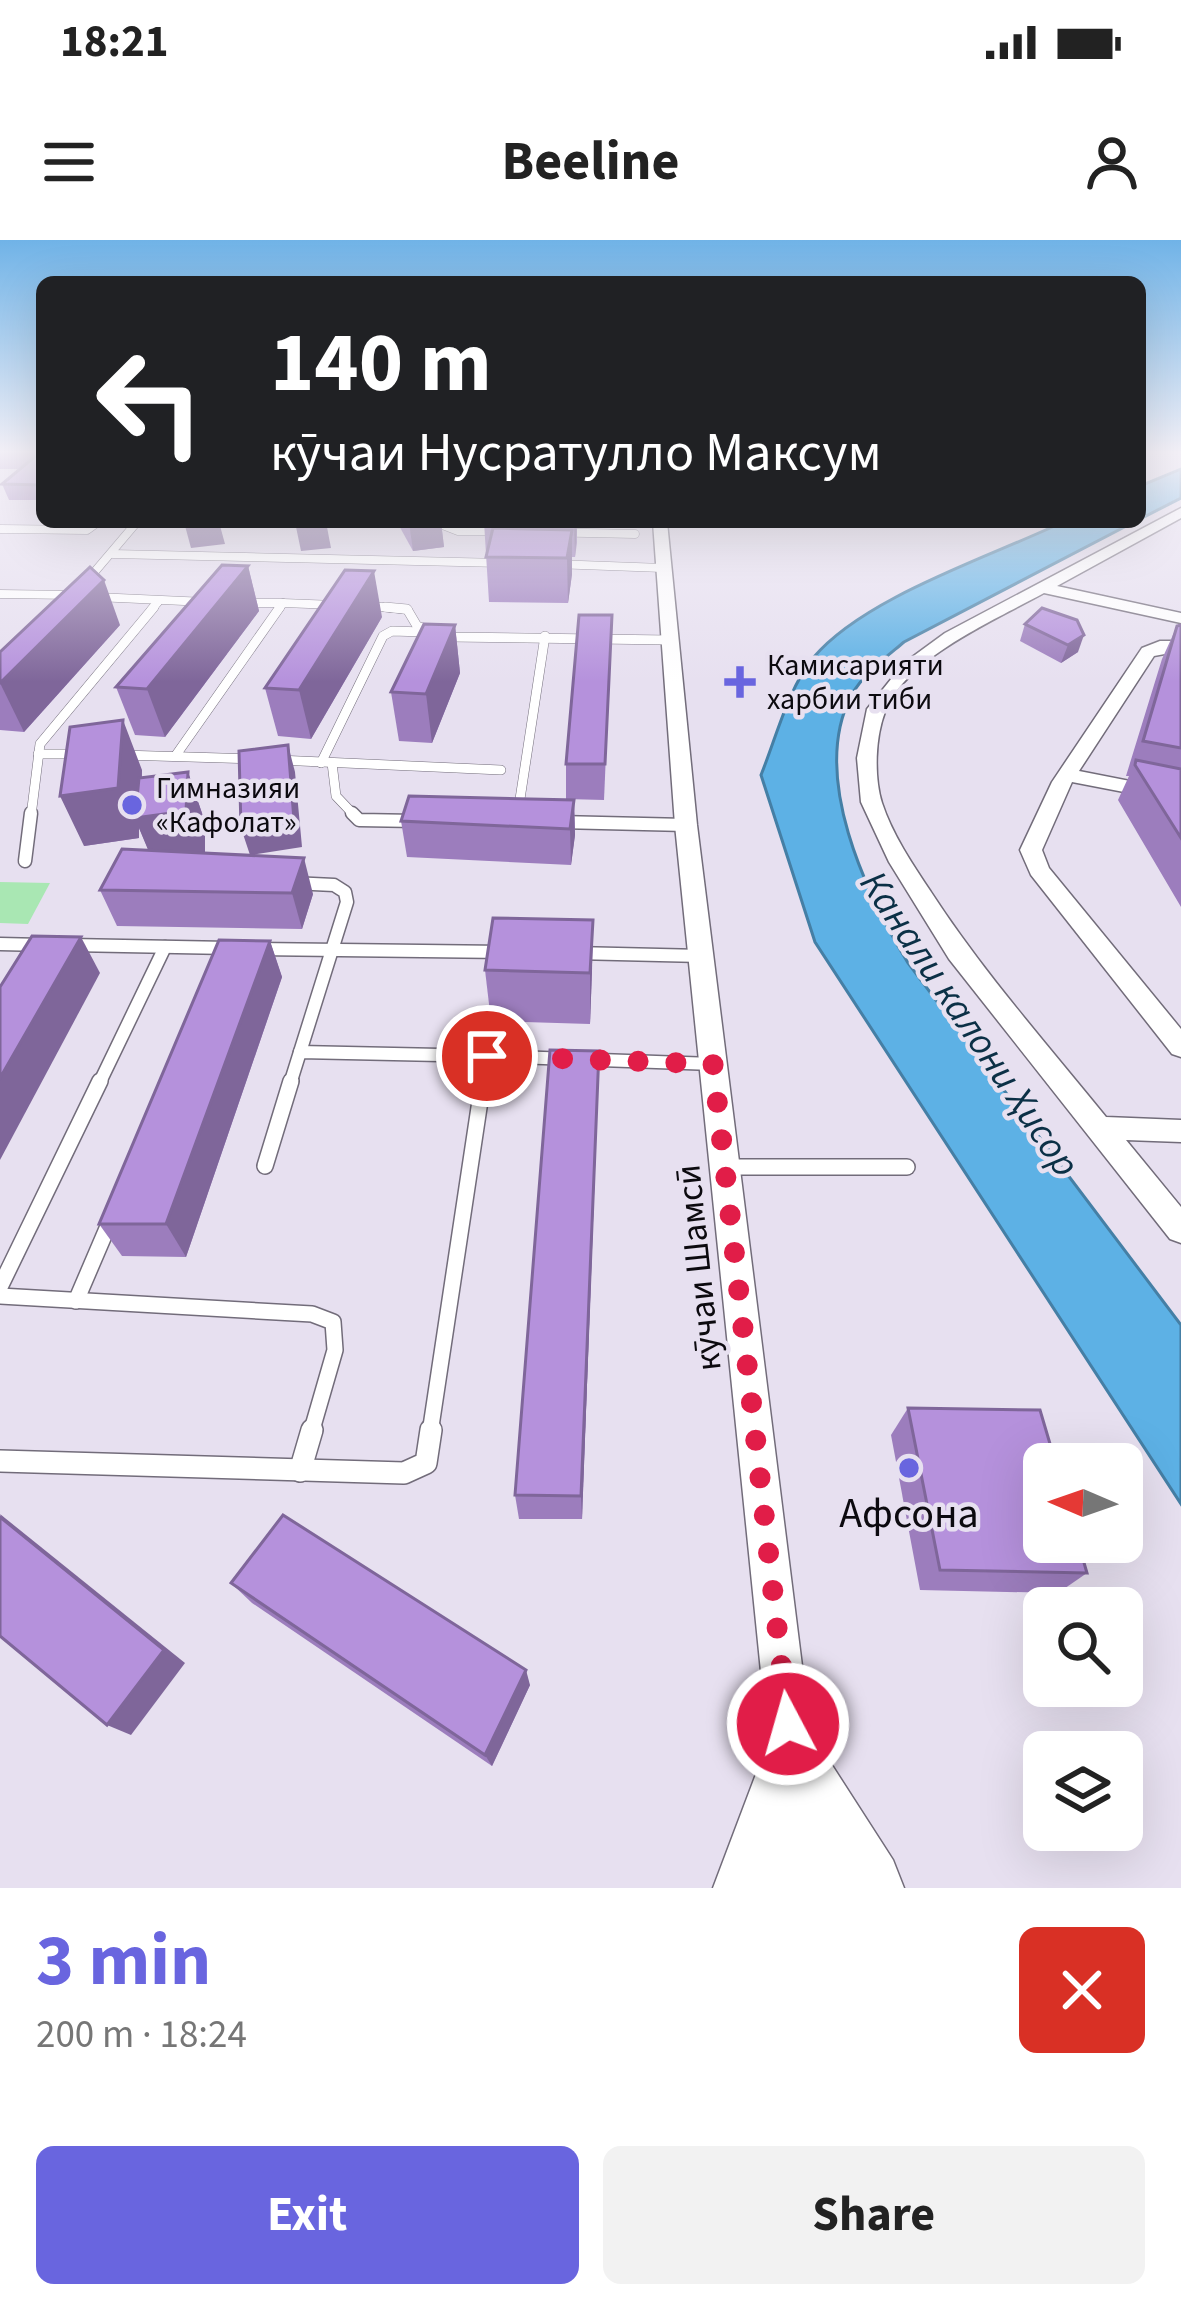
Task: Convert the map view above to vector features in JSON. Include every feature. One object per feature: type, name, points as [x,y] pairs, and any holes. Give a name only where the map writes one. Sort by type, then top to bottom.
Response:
[{"type":"main road","points":[[752,1888],[793,1771]]},
{"type":"main road","points":[[793,1771],[866,1888]]},
{"type":"street","name":"кӯчаи Шамсӣ","points":[[648,528],[663,568],[686,825],[793,1771],[802,1888]]},
{"type":"street","points":[[1153,528],[951,637],[910,667],[876,709],[866,758],[872,802],[900,862],[946,935],[1181,1229]]},
{"type":"street","points":[[1045,588],[1181,618]]},
{"type":"street","points":[[1181,646],[1160,646],[1148,652],[1067,775],[1031,850],[1039,870],[1181,1048]]},
{"type":"street","points":[[1067,775],[1181,797]]},
{"type":"street","points":[[1102,1128],[1181,1131]]},
{"type":"lane","points":[[0,529],[90,528]]},
{"type":"lane","points":[[58,612],[132,528]]},
{"type":"lane","points":[[450,528],[520,528]]},
{"type":"lane","points":[[112,554],[510,563]]},
{"type":"lane","points":[[533,564],[663,568]]},
{"type":"lane","points":[[0,594],[394,606],[407,609],[417,626],[429,633]]},
{"type":"lane","points":[[25,861],[38,754],[49,728],[158,602]]},
{"type":"lane","points":[[176,755],[283,604]]},
{"type":"lane","points":[[431,821],[359,820],[336,796],[327,763],[382,636],[406,630],[669,640]]},
{"type":"lane","points":[[520,799],[544,636]]},
{"type":"lane","points":[[38,754],[176,755],[501,770]]},
{"type":"lane","points":[[551,822],[686,825]]},
{"type":"lane","points":[[265,1166],[333,950],[345,892],[334,885],[288,883]]},
{"type":"lane","points":[[0,944],[516,952]]},
{"type":"lane","points":[[0,1287],[165,947]]},
{"type":"lane","points":[[215,970],[225,948]]},
{"type":"lane","points":[[562,953],[702,956]]},
{"type":"lane","points":[[300,1052],[713,1064]]},
{"type":"lane","points":[[0,1462],[404,1473],[425,1462],[487,1056]]},
{"type":"lane","points":[[725,1167],[907,1167]]},
{"type":"lane","points":[[76,1301],[123,1190]]},
{"type":"lane","points":[[0,1296],[312,1314],[333,1322],[335,1350],[300,1472]]},
{"type":"green space","points":[[0,882],[50,883],[28,924],[0,923]]},
{"type":"water","points":[[1049,528],[1122,528],[904,642],[851,696],[840,728],[837,762],[848,833],[876,903],[908,963],[1181,1325],[1181,1504],[815,942],[761,775],[796,684],[813,658],[835,636],[895,597]]},
{"type":"building","points":[[493,528],[572,530],[567,558],[486,557]]},
{"type":"building","points":[[222,565],[248,566],[147,689],[116,687]]},
{"type":"building","points":[[90,567],[104,580],[0,683],[0,652]]},
{"type":"building","points":[[345,570],[374,571],[299,690],[265,688]]},
{"type":"building","points":[[1042,608],[1077,620],[1084,635],[1068,645],[1025,624]]},
{"type":"building","points":[[579,615],[612,615],[605,764],[566,764]]},
{"type":"building","points":[[424,624],[455,625],[426,694],[391,692]]},
{"type":"building","points":[[1181,625],[1181,748],[1143,741]]},
{"type":"building","points":[[123,720],[118,788],[60,796],[70,727]]},
{"type":"building","points":[[288,745],[294,820],[241,828],[239,751]]},
{"type":"building","points":[[1136,760],[1181,769],[1181,838],[1135,765]]},
{"type":"building","points":[[188,772],[186,811],[135,818],[139,778]]},
{"type":"building","points":[[409,796],[574,800],[570,829],[401,821]]},
{"type":"building","points":[[122,849],[304,858],[292,893],[100,890]]},
{"type":"building","points":[[493,918],[593,920],[590,973],[485,970]]},
{"type":"building","points":[[32,936],[81,937],[0,1078],[0,987]]},
{"type":"building","points":[[219,940],[270,941],[166,1224],[99,1224]]},
{"type":"building","points":[[550,1050],[599,1051],[581,1496],[515,1495]]},
{"type":"building","points":[[908,1408],[1040,1410],[1050,1443],[1023,1443],[1023,1563],[1084,1563],[1087,1573],[940,1570]]},
{"type":"building","points":[[283,1515],[526,1670],[485,1755],[231,1583]]},
{"type":"building","points":[[0,1517],[164,1650],[107,1725],[0,1636]]},
{"type":"place","name":"Камисарияти харбии тиби","points":[[740,682]]},
{"type":"place","name":"Гимназияи «Кафолат»","points":[[132,805]]},
{"type":"place","name":"Афсона","points":[[909,1468]]},
{"type":"route","points":[[487,1056],[713,1064],[788,1724]]},
{"type":"water label","name":"Канали калони Ҳисор","points":[[971,1023]]}]
